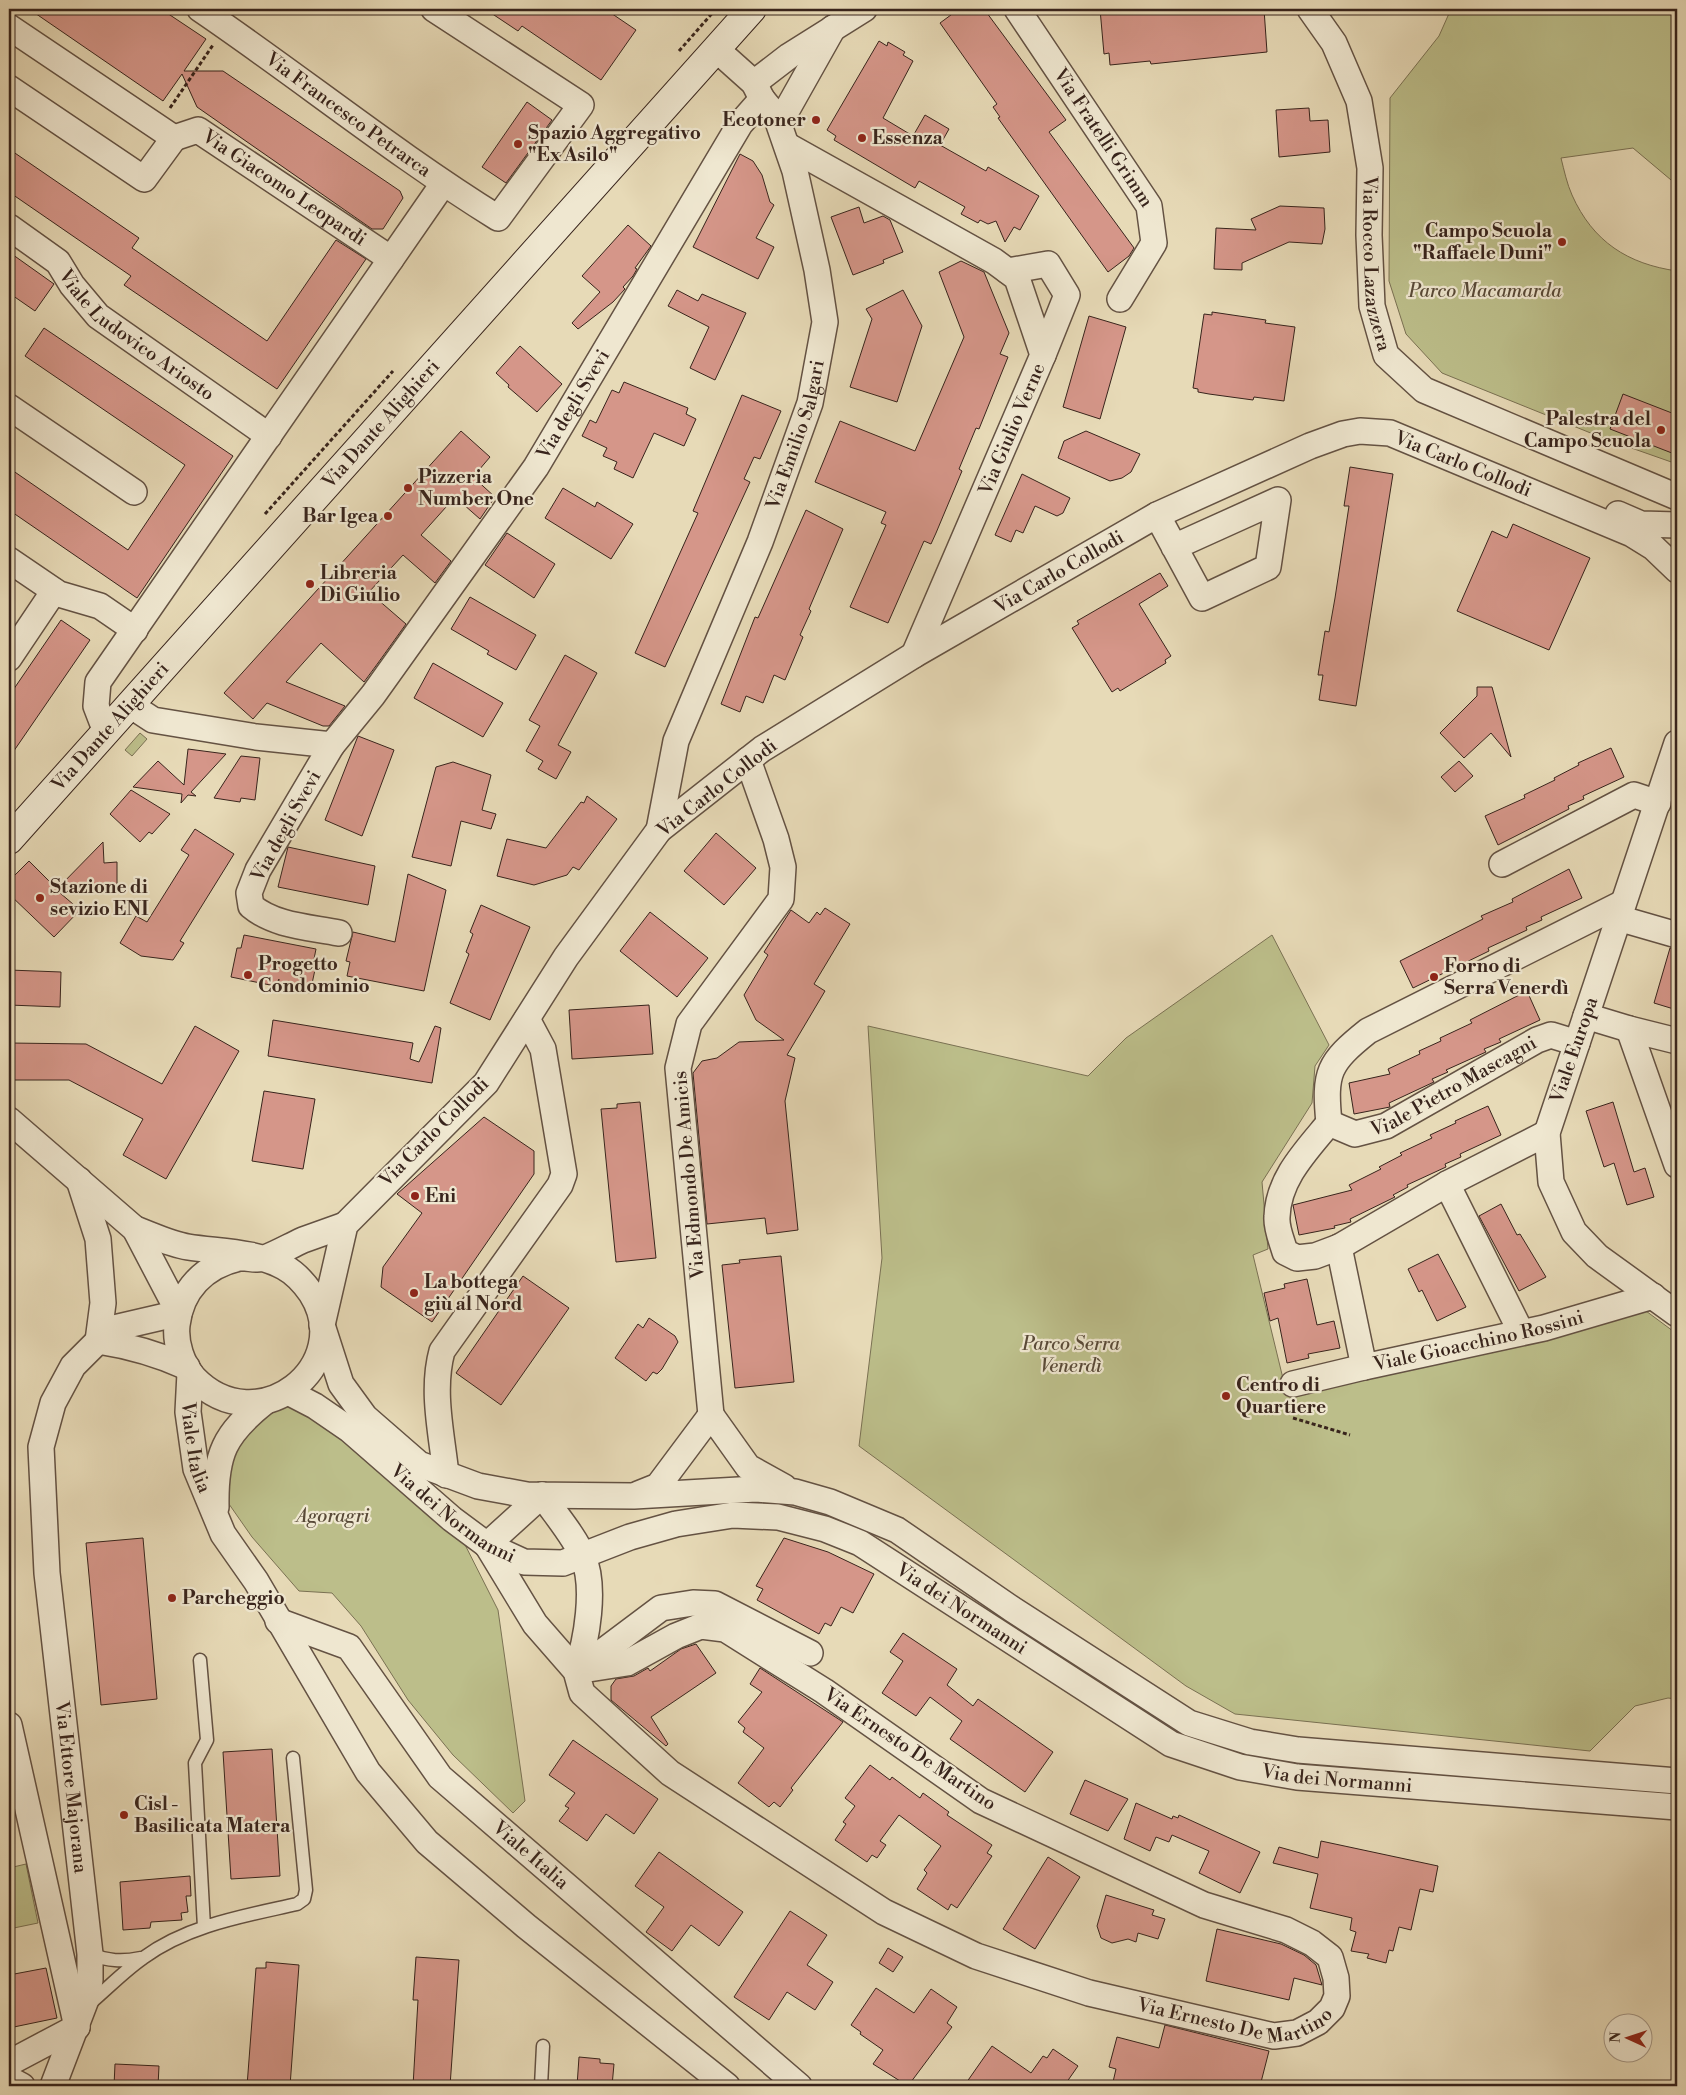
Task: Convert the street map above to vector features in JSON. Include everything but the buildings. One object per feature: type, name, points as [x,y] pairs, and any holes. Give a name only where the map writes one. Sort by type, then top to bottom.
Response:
[{"type":"main road","name":"Via Dante Alighieri","points":[[9,840],[752,9]]},
{"type":"street","name":"Via Francesco Petrarca","points":[[200,9],[443,184],[498,218],[581,104],[434,9]]},
{"type":"street","points":[[834,26],[788,108],[764,99],[789,56],[834,26],[864,9]]},
{"type":"street","name":"Via Fratelli Grimm","points":[[1017,9],[1149,206],[1154,243],[1120,299]]},
{"type":"street","name":"Via Rocco Lazazzera","points":[[1310,9],[1334,43],[1359,101],[1370,168],[1369,235],[1372,306],[1386,355],[1424,390],[1677,497]]},
{"type":"street","points":[[9,27],[165,133]]},
{"type":"street","name":"Via Emilio Salgari","points":[[659,830],[676,740],[760,542],[810,403],[826,322],[818,270],[788,146],[764,99],[716,49]]},
{"type":"street","name":"Via Giacomo Leopardi","points":[[9,88],[144,180],[165,133],[198,130],[391,259]]},
{"type":"street","name":"Via degli Svevi","points":[[339,933],[282,922],[262,915],[251,906],[249,893],[258,870],[332,745],[373,695],[536,467],[740,124],[764,99]]},
{"type":"street","name":"Via Giulio Verne","points":[[788,146],[1018,278],[1043,355],[914,655]]},
{"type":"street","points":[[106,732],[96,706],[98,682],[443,184]]},
{"type":"street","name":"Viale Ludovico Ariosto","points":[[9,227],[58,262],[72,285],[98,316],[269,436]]},
{"type":"street","points":[[1008,271],[1048,264],[1067,295],[1043,355]]},
{"type":"street","points":[[9,407],[134,492]]},
{"type":"street","name":"Via Carlo Collodi","points":[[1157,515],[1177,494],[1306,435],[1343,421],[1361,418],[1391,420],[1444,440],[1641,524],[1677,525]]},
{"type":"street","name":"Via Carlo Collodi","points":[[345,1225],[486,1083],[566,957],[659,830],[762,749],[914,655],[1157,515],[1310,446],[1343,434],[1360,431],[1390,433],[1632,534],[1654,547],[1677,570]]},
{"type":"street","points":[[1157,515],[1174,547]]},
{"type":"street","points":[[9,560],[54,592],[100,606],[135,630]]},
{"type":"street","points":[[9,658],[54,592]]},
{"type":"street","name":"Via degli Svevi","points":[[130,705],[153,720],[256,737],[332,745]]},
{"type":"street","name":"Viale Europa","points":[[1677,744],[1667,788],[1620,910],[1547,1133],[1551,1182],[1574,1232],[1597,1256],[1677,1314]]},
{"type":"street","name":"Via Edmondo De Amicis","points":[[710,1415],[678,1068],[689,1024],[781,899],[783,867],[776,839],[748,760]]},
{"type":"street","points":[[1502,864],[1634,795],[1667,788]]},
{"type":"street","points":[[1547,1133],[1447,1184],[1338,1247],[1315,1256],[1297,1258],[1285,1252],[1276,1219],[1281,1191],[1296,1162],[1329,1123],[1326,1096],[1331,1066],[1346,1048],[1368,1031],[1620,910],[1677,936]]},
{"type":"street","points":[[1586,1016],[1628,1030],[1677,1040]]},
{"type":"street","points":[[446,1475],[437,1391],[438,1365],[442,1351],[560,1185],[564,1174],[542,1049],[527,1020]]},
{"type":"street","points":[[1628,1030],[1677,1165]]},
{"type":"street","name":"Viale Pietro Mascagni","points":[[1329,1123],[1355,1134],[1386,1126],[1536,1040],[1551,1035],[1577,1043]]},
{"type":"street","points":[[9,1120],[134,1229],[178,1313]]},
{"type":"street","points":[[9,1144],[50,1154]]},
{"type":"street","points":[[78,1179],[98,1239],[103,1303],[98,1341],[124,1345],[162,1356],[189,1370]]},
{"type":"street","points":[[1447,1184],[1521,1332]]},
{"type":"street","points":[[345,1225],[322,1325],[319,1350],[312,1366],[302,1381],[277,1397],[245,1403],[224,1399],[205,1389],[189,1370],[181,1355],[176,1334],[178,1313],[187,1293],[201,1276],[220,1264],[241,1258],[263,1259],[345,1225]]},
{"type":"street","points":[[134,1229],[187,1247],[227,1251],[263,1259],[285,1267],[303,1282],[316,1302],[322,1325]]},
{"type":"street","name":"Viale Gioacchino Rossini","points":[[1338,1247],[1364,1367],[1544,1328],[1653,1296]]},
{"type":"street","name":"Via Ettore Majorana","points":[[80,2019],[90,1980],[90,1954],[48,1573],[41,1447],[53,1404],[72,1366],[110,1329],[178,1313]]},
{"type":"street","name":"Via dei Normanni","points":[[322,1325],[341,1384],[365,1417],[419,1464],[478,1486],[527,1495],[634,1496],[756,1488],[795,1492],[830,1502],[897,1530],[1012,1609],[1189,1723],[1250,1742],[1298,1750],[1677,1781]]},
{"type":"street","points":[[1293,1384],[1364,1367]]},
{"type":"street","name":"Viale Italia","points":[[189,1370],[188,1412],[196,1469],[223,1534],[256,1581],[368,1772],[427,1842],[526,1926],[727,2086]]},
{"type":"street","name":"Via dei Normanni","points":[[277,1397],[315,1406],[350,1430],[425,1499],[487,1545],[524,1562],[563,1563],[630,1537],[676,1524],[733,1515],[778,1516],[825,1529],[860,1543],[1171,1744],[1240,1767],[1297,1777],[1677,1807]]},
{"type":"street","name":"Viale Italia","points":[[216,1517],[216,1484],[222,1450],[241,1421],[277,1397]]},
{"type":"street","points":[[634,1496],[658,1486],[710,1415],[748,1468],[795,1492]]},
{"type":"street","points":[[542,1495],[583,1556],[590,1582],[584,1652],[576,1671],[535,1624],[487,1545],[542,1495]]},
{"type":"street","points":[[576,1671],[661,1608],[692,1602],[715,1604],[810,1653]]},
{"type":"street","name":"Viale Italia","points":[[278,1621],[349,1647],[440,1777],[798,2086]]},
{"type":"street","name":"Via Ernesto De Martino","points":[[701,1626],[725,1629],[824,1691],[981,1801],[1204,1905],[1286,1930],[1312,1942],[1330,1957],[1336,1978],[1337,1996],[1332,2008],[1318,2022],[1297,2033],[1274,2036],[1090,1993],[976,1956],[884,1912],[670,1773],[582,1693],[576,1671],[627,1663],[676,1636],[701,1626]]},
{"type":"street","name":"Via Ettore Majorana","points":[[9,1725],[80,2019]]},
{"type":"street","points":[[9,2063],[80,2019]]},
{"type":"street","points":[[53,2086],[57,2071],[80,2019]]},
{"type":"street","points":[[9,2079],[22,2086]]},
{"type":"lane","points":[[200,1660],[207,1740],[195,1763],[204,1927]]},
{"type":"lane","points":[[90,1954],[108,1961],[120,1962],[144,1957],[204,1927],[297,1904],[304,1899],[306,1890],[293,1758]]},
{"type":"lane","points":[[80,2019],[144,1957]]},
{"type":"lane","points":[[541,2086],[543,2046]]},
{"type":"path","points":[[165,133],[226,27]]},
{"type":"path","points":[[1293,1418],[1350,1435]]},
{"type":"green space","name":"Parco Macamarda","points":[[1451,9],[1677,9],[1677,185],[1633,148],[1561,158],[1572,195],[1590,226],[1602,238],[1614,248],[1643,263],[1677,271],[1677,464],[1603,438],[1442,373],[1406,334],[1389,281],[1390,98],[1439,36]]},
{"type":"green space","points":[[140,733],[147,739],[132,756],[125,750]]},
{"type":"green space","name":"Parco Serra Venerdì","points":[[1272,935],[1329,1045],[1315,1066],[1312,1103],[1262,1182],[1268,1249],[1253,1255],[1287,1395],[1646,1311],[1677,1334],[1677,1699],[1668,1698],[1635,1706],[1590,1751],[1235,1714],[1186,1686],[859,1446],[882,1258],[868,1026],[1088,1076],[1126,1038]]},
{"type":"green space","name":"Agoragri","points":[[288,1392],[452,1519],[498,1610],[525,1801],[513,1813],[453,1755],[408,1700],[361,1626],[332,1593],[299,1591],[252,1537],[215,1484],[222,1450]]},
{"type":"green space","points":[[26,1864],[38,1923],[9,1929],[9,1868]]},
{"type":"place","name":"Ecotoner","points":[[816,120]]},
{"type":"place","name":"Essenza","points":[[862,138]]},
{"type":"place","name":"Spazio Aggregativo \"Ex Asilo\"","points":[[518,144]]},
{"type":"place","name":"Campo Scuola \"Raffaele Duni\"","points":[[1562,242]]},
{"type":"place","name":"Palestra del Campo Scuola","points":[[1661,430]]},
{"type":"place","name":"Pizzeria Number One","points":[[408,488]]},
{"type":"place","name":"Bar Igea","points":[[388,516]]},
{"type":"place","name":"Libreria Di Giulio","points":[[310,584]]},
{"type":"place","name":"Stazione di sevizio ENI","points":[[40,898]]},
{"type":"place","name":"Progetto Condominio","points":[[248,975]]},
{"type":"place","name":"Forno di Serra Venerdì","points":[[1434,977]]},
{"type":"place","name":"Eni","points":[[415,1196]]},
{"type":"place","name":"La bottega giù al Nord","points":[[414,1293]]},
{"type":"place","name":"Centro di Quartiere","points":[[1226,1396]]},
{"type":"place","name":"Parcheggio","points":[[172,1598]]},
{"type":"place","name":"Cisl - Basilicata Matera","points":[[124,1815]]}]
